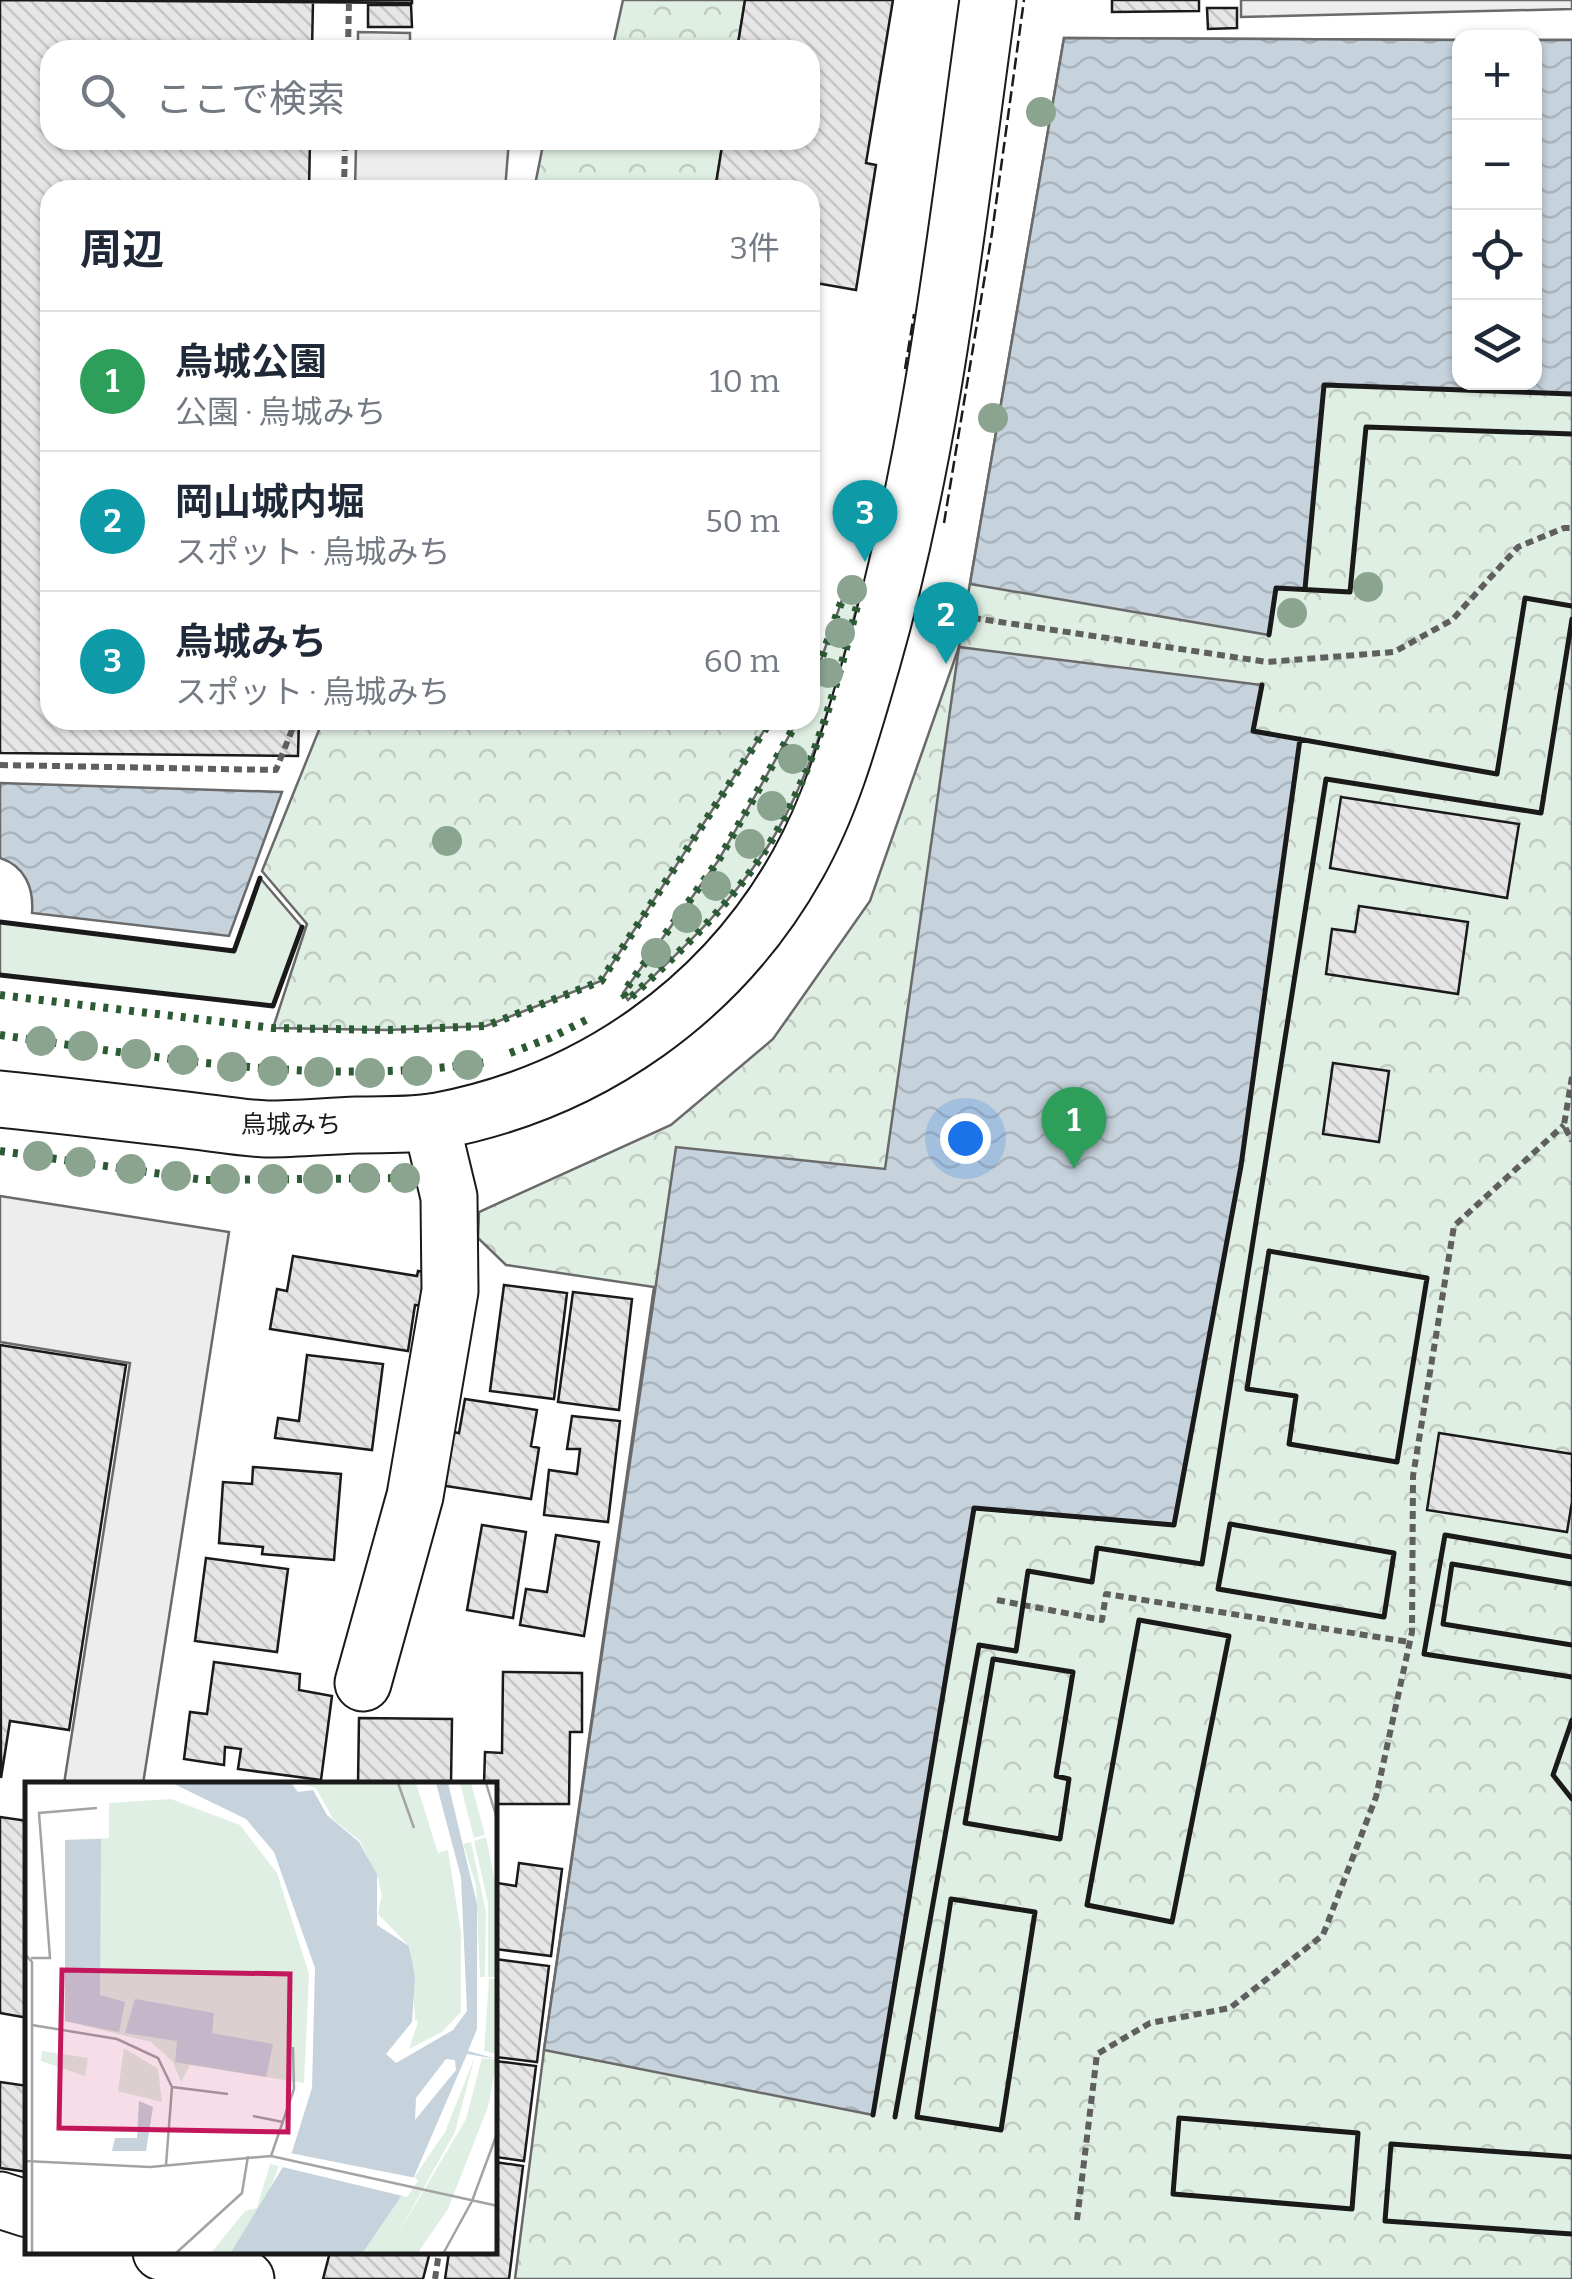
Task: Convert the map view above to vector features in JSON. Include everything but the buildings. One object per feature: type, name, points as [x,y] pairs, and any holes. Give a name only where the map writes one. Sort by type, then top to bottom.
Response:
[{"type":"street","name":"烏城みち","points":[[0,1098],[265,1129],[431,1122],[481,1112],[552,1085],[624,1051],[669,1019],[711,978],[758,924],[798,864],[828,798],[853,726],[900,565],[932,395],[988,0]]},
{"type":"street","points":[[363,1683],[415,1496],[450,1291],[449,1197],[431,1122]]},
{"type":"street","points":[[0,2200],[25,2208]]},
{"type":"street","points":[[166,2254],[246,2279]]},
{"type":"path","points":[[348,40],[349,0]]},
{"type":"path","points":[[344,180],[346,150]]},
{"type":"path","points":[[940,613],[1267,662],[1394,652],[1452,620],[1518,546],[1572,528]]},
{"type":"path","points":[[0,765],[276,770],[292,730]]},
{"type":"path","points":[[1572,1076],[1564,1125],[1572,1141]]},
{"type":"path","points":[[1077,2220],[1097,2054],[1150,2023],[1230,2008],[1322,1935],[1376,1797],[1412,1632],[1413,1476],[1454,1226],[1564,1125]]},
{"type":"path","points":[[997,1600],[1102,1620],[1106,1594],[1410,1642]]},
{"type":"path","points":[[435,2279],[439,2254]]},
{"type":"green space","points":[[623,0],[745,0],[739,40],[614,40]]},
{"type":"green space","points":[[1064,38],[1452,40],[1452,390],[1542,390],[1542,40],[1572,40],[1572,2279],[515,2279],[544,2050],[654,1287],[506,1265],[478,1238],[479,1212],[671,1125],[773,1039],[870,901],[959,647]]},
{"type":"green space","points":[[542,150],[721,150],[717,180],[536,180]]},
{"type":"green space","points":[[849,580],[862,586],[827,712],[791,805],[761,856],[727,901],[628,1000],[623,993],[718,861],[792,730],[820,730],[820,663]]},
{"type":"green space","points":[[319,730],[764,730],[601,981],[486,1026],[388,1030],[273,1028],[307,924],[262,871]]},
{"type":"green space","points":[[260,878],[302,927],[273,1006],[0,975],[0,922],[234,951]]},
{"type":"shaded area","points":[[1241,0],[1572,0],[1572,9],[1241,17]]},
{"type":"shaded area","points":[[358,32],[410,33],[410,40],[358,40]]},
{"type":"shaded area","points":[[356,150],[508,150],[506,180],[355,180]]},
{"type":"shaded area","points":[[0,1196],[229,1232],[143,1782],[64,1782],[130,1363],[0,1342]]},
{"type":"water","points":[[1064,38],[1452,40],[1452,390],[1324,385],[1305,589],[1276,588],[1269,635],[970,584]]},
{"type":"water","points":[[1542,40],[1572,40],[1572,394],[1462,390],[1542,390]]},
{"type":"water","points":[[959,647],[1262,685],[1254,731],[1300,739],[1241,1166],[1174,1525],[974,1509],[873,2115],[544,2050],[676,1147],[885,1169]]},
{"type":"water","points":[[0,783],[282,792],[229,936],[32,913],[31,895],[22,872],[0,858]]},
{"type":"hedge","points":[[792,730],[718,861],[623,993],[628,1000],[727,901],[761,856],[791,805],[827,712],[862,586],[849,580],[820,663]]},
{"type":"hedge","points":[[0,995],[273,1028],[388,1030],[486,1026],[601,981],[764,730]]},
{"type":"hedge","points":[[510,1053],[592,1017]]},
{"type":"hedge","points":[[0,1035],[182,1060],[304,1071],[365,1072],[487,1062]]},
{"type":"hedge","points":[[0,1151],[204,1180],[405,1178]]},
{"type":"fence","points":[[944,523],[992,233],[1024,0]]},
{"type":"fence","points":[[905,369],[914,314]]},
{"type":"wall","points":[[1305,589],[1324,385],[1572,394]]},
{"type":"wall","points":[[1269,635],[1276,588],[1350,592],[1366,427],[1572,434]]},
{"type":"wall","points":[[1262,685],[1253,731],[1497,774],[1525,598],[1572,606]]},
{"type":"wall","points":[[895,2117],[979,1645],[1016,1651],[1028,1571],[1092,1582],[1097,1548],[1202,1564],[1326,779],[1541,813],[1572,619]]},
{"type":"wall","points":[[873,2115],[974,1508],[1174,1525],[1241,1166],[1300,739]]},
{"type":"wall","points":[[0,922],[234,951],[260,878]]},
{"type":"wall","points":[[0,975],[273,1006],[302,927]]},
{"type":"wall","points":[[1269,1251],[1427,1278],[1397,1462],[1289,1444],[1296,1396],[1247,1389],[1269,1251]]},
{"type":"wall","points":[[1230,1524],[1394,1553],[1384,1617],[1218,1589],[1230,1524]]},
{"type":"wall","points":[[1572,1557],[1445,1535],[1424,1654],[1572,1677]]},
{"type":"wall","points":[[1572,1584],[1452,1564],[1443,1624],[1572,1645]]},
{"type":"wall","points":[[1139,1620],[1229,1636],[1172,1922],[1087,1905],[1139,1620]]},
{"type":"wall","points":[[993,1659],[1073,1672],[1056,1776],[1069,1779],[1060,1839],[965,1823],[993,1659]]},
{"type":"wall","points":[[1572,1720],[1553,1775],[1572,1799]]},
{"type":"wall","points":[[951,1899],[1035,1912],[1001,2130],[917,2117],[951,1899]]},
{"type":"wall","points":[[1179,2118],[1358,2133],[1352,2209],[1173,2194],[1179,2118]]},
{"type":"wall","points":[[1572,2157],[1391,2144],[1385,2221],[1572,2234]]},
{"type":"place","name":"烏城みち","points":[[865,562]]},
{"type":"place","name":"岡山城内堀","points":[[946,664]]},
{"type":"place","name":"烏城公園","points":[[1074,1169]]}]
